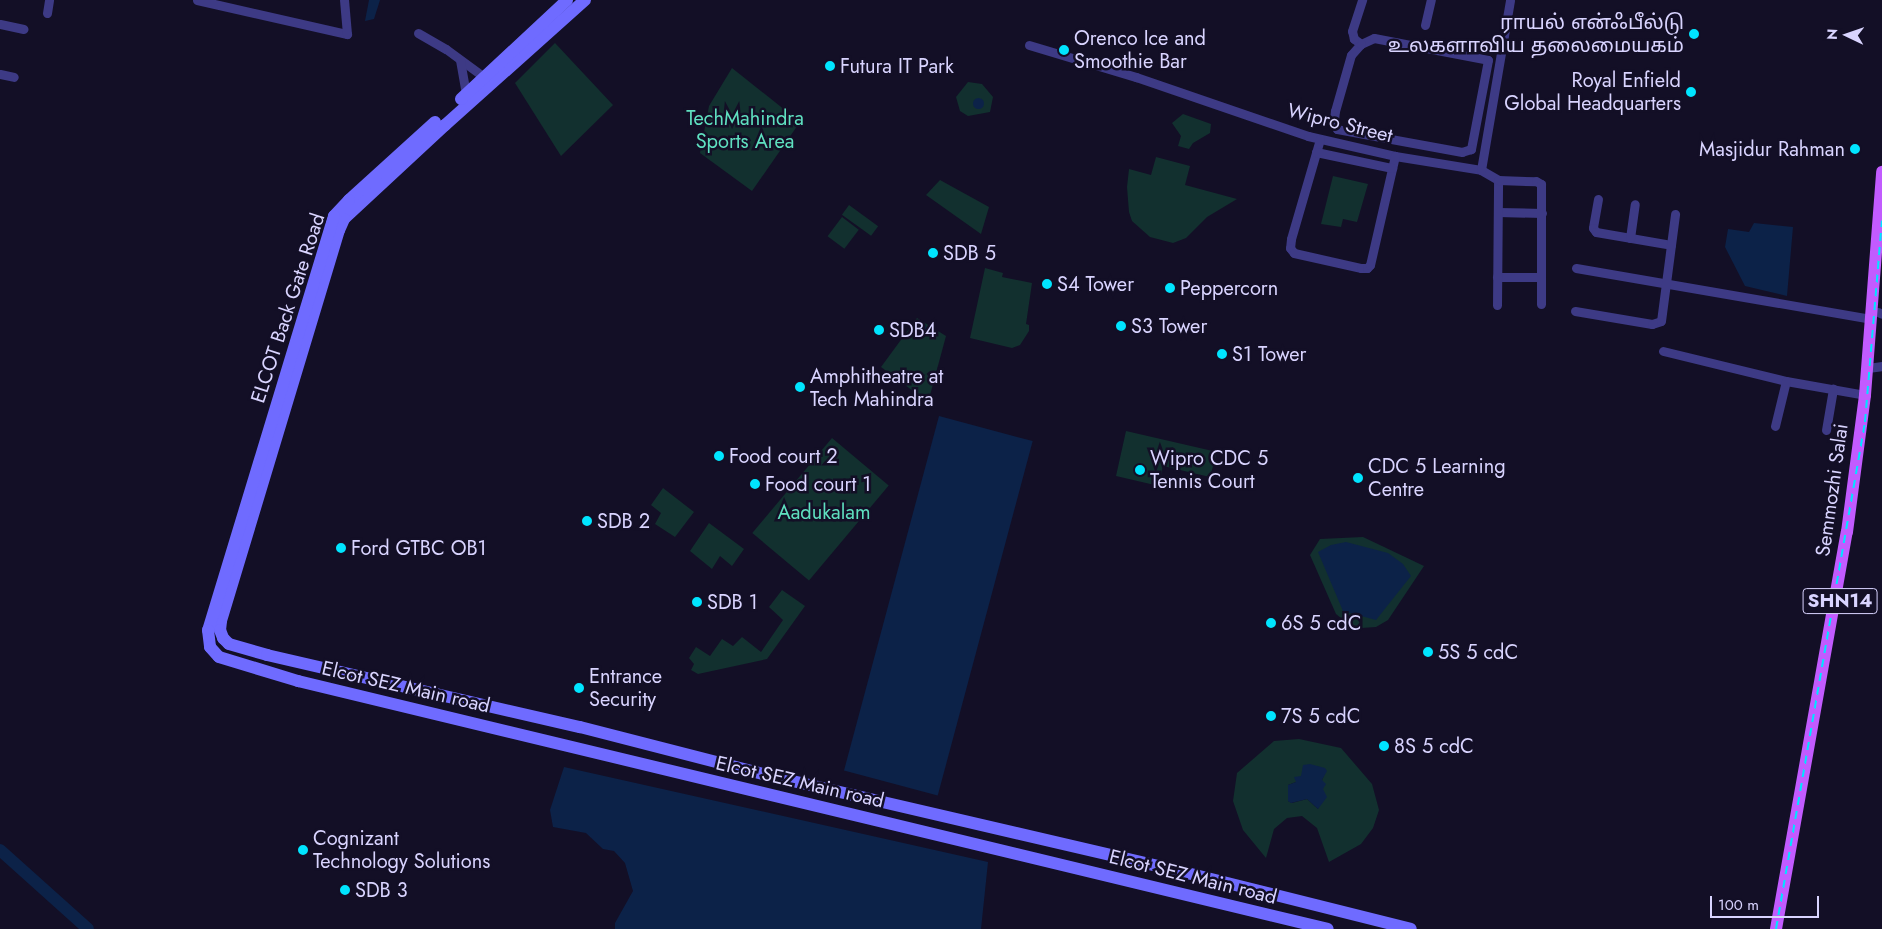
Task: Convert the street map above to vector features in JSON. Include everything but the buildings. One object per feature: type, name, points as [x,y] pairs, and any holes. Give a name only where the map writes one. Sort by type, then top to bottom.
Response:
[{"type":"main road","name":"SHN14","points":[[1782,929],[1798,820],[1861,482],[1875,367],[1882,172]]},
{"type":"main road","name":"SHN14","points":[[1877,315],[1882,270]]},
{"type":"main road","name":"Semmozhi Salai","points":[[1776,929],[1798,820],[1847,532],[1865,395],[1875,367]]},
{"type":"street","points":[[47,12],[49,0]]},
{"type":"street","points":[[200,0],[347,34],[344,0]]},
{"type":"street","name":"ELCOT Back Gate Road","points":[[245,664],[218,656],[208,640],[208,630],[328,251],[344,219],[540,32],[566,0]]},
{"type":"street","name":"ELCOT Back Gate Road","points":[[249,650],[229,644],[222,638],[220,630],[221,621],[328,251],[334,216],[349,200],[484,77],[584,0]]},
{"type":"street","points":[[1361,44],[1354,39],[1352,31],[1362,0]]},
{"type":"street","points":[[1425,25],[1431,0]]},
{"type":"street","points":[[1510,0],[1481,170],[1498,180],[1539,181],[1542,213],[1541,304]]},
{"type":"street","points":[[0,24],[23,29]]},
{"type":"street","points":[[418,33],[446,49],[484,77]]},
{"type":"street","points":[[1488,60],[1471,149],[1462,152],[1337,128],[1334,120],[1335,111],[1351,55],[1361,44],[1374,38],[1500,62]]},
{"type":"street","name":"Wipro Street","points":[[1029,45],[1136,77],[1320,139],[1394,156],[1481,170]]},
{"type":"street","points":[[460,60],[466,94]]},
{"type":"street","points":[[0,74],[14,77]]},
{"type":"street","points":[[1320,139],[1291,239],[1290,248],[1294,253],[1367,268],[1370,265],[1394,156]]},
{"type":"street","points":[[1316,152],[1392,168]]},
{"type":"street","points":[[1497,305],[1498,180]]},
{"type":"street","points":[[1598,199],[1594,231],[1671,246]]},
{"type":"street","points":[[1630,238],[1635,204]]},
{"type":"street","points":[[1498,212],[1542,213]]},
{"type":"street","points":[[1575,311],[1656,323],[1662,321],[1675,214]]},
{"type":"street","points":[[1576,268],[1877,315]]},
{"type":"street","points":[[1497,277],[1541,277]]},
{"type":"street","points":[[1663,351],[1786,381],[1865,395]]},
{"type":"street","points":[[1776,426],[1786,381]]},
{"type":"street","points":[[1826,430],[1833,389]]},
{"type":"street","points":[[245,664],[249,650]]},
{"type":"street","name":"Elcot SEZ Main road","points":[[249,650],[1410,929]]},
{"type":"street","name":"Elcot SEZ Main road","points":[[245,664],[298,681],[1328,929]]},
{"type":"street","points":[[981,844],[984,826]]},
{"type":"green space","points":[[555,43],[613,105],[561,156],[515,83]]},
{"type":"green space","name":"TechMahindra Sports Area","points":[[732,68],[800,122],[752,191],[700,153],[709,106]]},
{"type":"green space","points":[[968,82],[982,84],[993,97],[990,112],[968,116],[960,111],[956,97]]},
{"type":"green space","points":[[1183,114],[1211,124],[1210,133],[1193,143],[1189,149],[1178,146],[1181,136],[1172,123]]},
{"type":"green space","points":[[1156,157],[1190,166],[1185,185],[1237,199],[1207,217],[1186,238],[1173,243],[1150,237],[1132,221],[1129,212],[1127,187],[1129,169],[1151,175]]},
{"type":"green space","points":[[1333,176],[1368,184],[1357,222],[1343,219],[1341,227],[1321,224]]},
{"type":"green space","points":[[940,180],[989,207],[981,234],[926,195]]},
{"type":"green space","points":[[849,205],[878,226],[871,236],[842,215]]},
{"type":"green space","points":[[842,217],[859,230],[844,249],[828,236]]},
{"type":"green space","points":[[985,268],[1003,273],[1002,277],[1032,283],[1026,324],[1029,325],[1029,331],[1020,345],[1012,348],[970,338]]},
{"type":"green space","points":[[917,318],[946,336],[929,399],[921,397],[881,367]]},
{"type":"green space","points":[[1126,431],[1217,452],[1210,477],[1163,466],[1159,486],[1116,476]]},
{"type":"green space","name":"Aadukalam","points":[[832,438],[889,486],[809,581],[752,533]]},
{"type":"green space","points":[[663,488],[694,512],[675,537],[655,524],[661,513],[651,505]]},
{"type":"green space","points":[[709,523],[744,549],[732,566],[720,556],[712,569],[690,551]]},
{"type":"green space","points":[[1363,537],[1424,566],[1388,620],[1376,627],[1361,628],[1347,623],[1336,614],[1310,555],[1320,539]]},
{"type":"green space","points":[[782,590],[805,606],[767,659],[698,674],[691,670],[694,664],[689,658],[696,647],[710,656],[722,639],[733,646],[742,637],[761,652],[783,620],[769,607]]},
{"type":"green space","points":[[1299,739],[1341,748],[1372,784],[1379,810],[1373,828],[1361,844],[1329,862],[1317,828],[1302,816],[1287,818],[1274,829],[1266,858],[1243,830],[1233,801],[1237,773],[1274,741]],"holes":[[[1326,771],[1322,780],[1323,789],[1318,809],[1307,799],[1292,803],[1288,801],[1288,785],[1296,782],[1301,776]]]},
{"type":"water","points":[[369,0],[380,0],[374,19],[365,21]]},
{"type":"water","points":[[978,97],[984,103],[978,109],[972,103]]},
{"type":"water","points":[[1754,223],[1793,227],[1787,296],[1745,286],[1725,247],[1728,229],[1749,232]]},
{"type":"water","points":[[918,322],[922,322],[926,328],[922,334],[918,334],[914,330],[914,326]]},
{"type":"water","points":[[939,416],[1033,441],[938,796],[844,770]]},
{"type":"water","points":[[1346,542],[1388,553],[1403,564],[1411,576],[1376,620],[1343,611],[1318,552],[1331,545]]},
{"type":"water","points":[[1310,764],[1325,768],[1327,771],[1322,780],[1326,784],[1323,789],[1327,797],[1318,809],[1307,799],[1291,803],[1288,801],[1288,785],[1296,782],[1294,777],[1301,776],[1303,765]]},
{"type":"water","points":[[564,767],[988,862],[981,929],[615,929],[615,923],[633,891],[625,863],[614,851],[603,849],[586,833],[553,827],[550,810]]},
{"type":"waterway","points":[[0,850],[88,929]]},
{"type":"railway","points":[[1776,929],[1865,422],[1882,221]]},
{"type":"place","name":"ராயல் என்ஃபீல்டு உலகளாவிய தலைமையகம்","points":[[1694,34]]},
{"type":"place","name":"Orenco Ice and Smoothie Bar","points":[[1064,50]]},
{"type":"place","name":"Futura IT Park","points":[[830,66]]},
{"type":"place","name":"Royal Enfield Global Headquarters","points":[[1691,92]]},
{"type":"place","name":"Masjidur Rahman","points":[[1855,149]]},
{"type":"place","name":"SDB 5","points":[[933,253]]},
{"type":"place","name":"S4 Tower","points":[[1047,284]]},
{"type":"place","name":"Peppercorn","points":[[1170,288]]},
{"type":"place","name":"S3 Tower","points":[[1121,326]]},
{"type":"place","name":"SDB4","points":[[879,330]]},
{"type":"place","name":"S1 Tower","points":[[1222,354]]},
{"type":"place","name":"Amphitheatre at Tech Mahindra","points":[[800,387]]},
{"type":"place","name":"Food court 2","points":[[719,456]]},
{"type":"place","name":"Wipro CDC 5 Tennis Court","points":[[1140,470]]},
{"type":"place","name":"CDC 5 Learning Centre","points":[[1358,478]]},
{"type":"place","name":"Food court 1","points":[[755,484]]},
{"type":"place","name":"SDB 2","points":[[587,521]]},
{"type":"place","name":"Ford GTBC OB1","points":[[341,548]]},
{"type":"place","name":"SDB 1","points":[[697,602]]},
{"type":"place","name":"6S 5 cdC","points":[[1271,623]]},
{"type":"place","name":"5S 5 cdC","points":[[1428,652]]},
{"type":"place","name":"Entrance Security","points":[[579,688]]},
{"type":"place","name":"7S 5 cdC","points":[[1271,716]]},
{"type":"place","name":"8S 5 cdC","points":[[1384,746]]},
{"type":"place","name":"Cognizant Technology Solutions","points":[[303,850]]},
{"type":"place","name":"SDB 3","points":[[345,890]]}]
